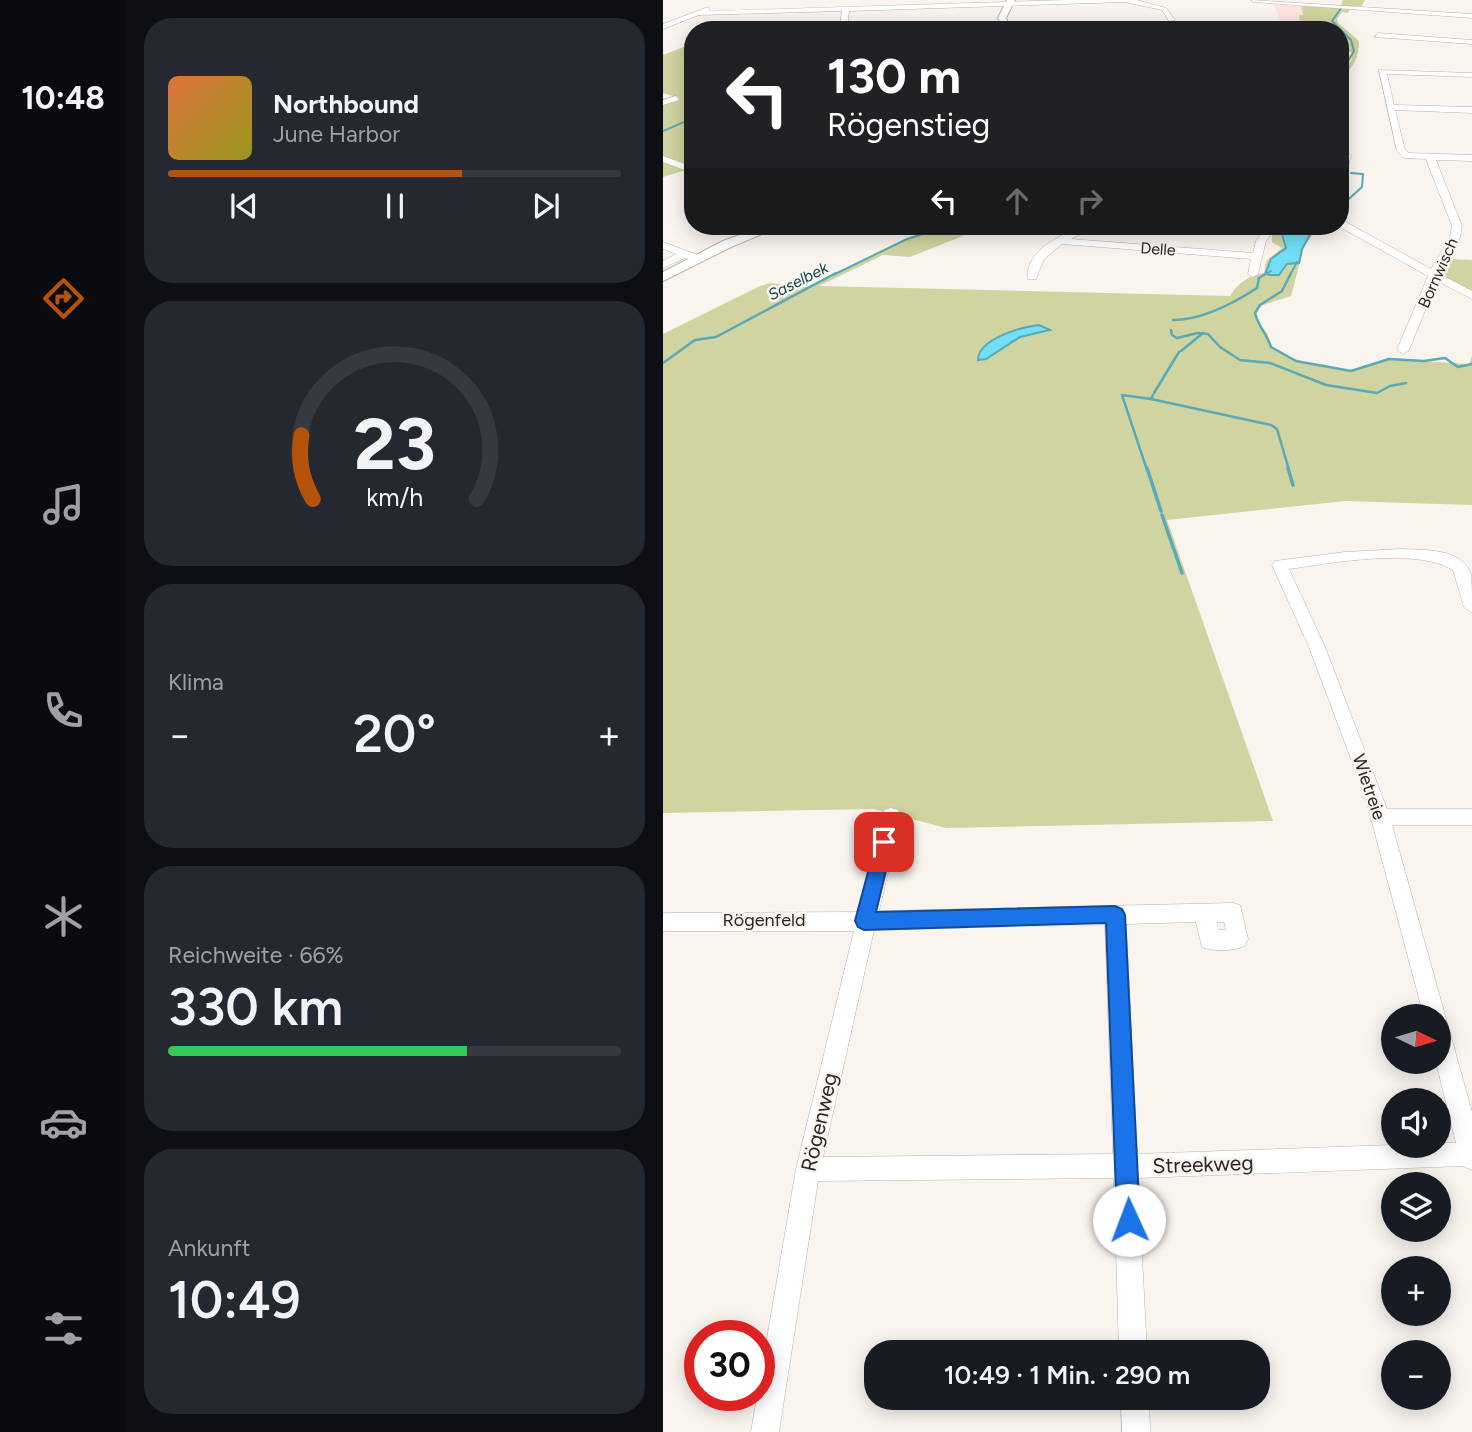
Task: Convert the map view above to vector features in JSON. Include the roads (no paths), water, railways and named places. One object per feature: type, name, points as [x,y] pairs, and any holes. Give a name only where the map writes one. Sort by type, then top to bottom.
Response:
[{"type":"main road","points":[[1003,21],[1009,2]]},
{"type":"main road","points":[[663,277],[690,256],[750,235]]},
{"type":"street","points":[[1124,0],[1164,9],[1179,21]]},
{"type":"street","points":[[698,13],[1134,0]]},
{"type":"street","points":[[1254,0],[1472,16]]},
{"type":"street","points":[[1270,1],[1277,21]]},
{"type":"street","points":[[663,27],[720,4]]},
{"type":"street","points":[[1379,19],[1384,8]]},
{"type":"street","points":[[844,21],[846,9]]},
{"type":"street","points":[[663,21],[684,19]]},
{"type":"street","points":[[1378,35],[1472,42]]},
{"type":"street","points":[[1472,75],[1382,72],[1401,151],[1407,156],[1472,158]]},
{"type":"street","points":[[663,103],[676,97]]},
{"type":"street","points":[[1390,107],[1472,110]]},
{"type":"street","name":"Bornwisch","points":[[1403,349],[1434,275],[1455,237],[1457,226],[1429,157]]},
{"type":"street","points":[[663,159],[684,167]]},
{"type":"street","points":[[1349,228],[1472,296]]},
{"type":"street","points":[[1032,277],[1034,265],[1043,252],[1072,235]]},
{"type":"street","points":[[1253,274],[1261,241],[1265,235]]},
{"type":"street","name":"Delle","points":[[1060,241],[1257,256]]},
{"type":"street","points":[[663,245],[690,256]]},
{"type":"street","points":[[663,265],[690,256]]},
{"type":"street","name":"Wietreie","points":[[1431,1004],[1380,817],[1317,647],[1280,565],[1366,554],[1449,558],[1460,567],[1472,607]]},
{"type":"street","name":"Rögenweg","points":[[765,1432],[808,1169],[864,921],[891,816]]},
{"type":"street","points":[[1380,817],[1472,817]]},
{"type":"street","name":"Rögenfeld","points":[[663,923],[1205,913]]},
{"type":"street","points":[[1115,915],[1133,1340]]},
{"type":"street","points":[[1450,1074],[1471,1155]]},
{"type":"street","name":"Streekweg","points":[[808,1169],[1127,1166],[1471,1155]]},
{"type":"street","points":[[1135,1410],[1136,1432]]},
{"type":"water","points":[[1282,235],[1310,235],[1302,249],[1299,263],[1287,264],[1279,275],[1269,275],[1266,272],[1271,259],[1286,248]]},
{"type":"water","points":[[1039,325],[1050,330],[1020,337],[986,359],[978,360],[985,346],[993,340],[1012,331]]},
{"type":"waterway","name":"Saselbek","points":[[1332,21],[1342,7]]},
{"type":"waterway","name":"Saselbek","points":[[1349,38],[1354,51],[1349,60]]},
{"type":"waterway","points":[[663,131],[684,122]]},
{"type":"waterway","points":[[1349,199],[1362,187],[1363,174],[1351,173]]},
{"type":"waterway","name":"Saselbek","points":[[833,275],[920,235]]},
{"type":"waterway","points":[[1290,275],[1297,262]]},
{"type":"waterway","points":[[1264,275],[1271,271]]},
{"type":"waterway","name":"Saselbek","points":[[663,363],[695,340],[716,337],[836,273]]},
{"type":"waterway","points":[[1173,320],[1195,317],[1228,305],[1257,288],[1259,278],[1267,273]]},
{"type":"waterway","points":[[1290,275],[1282,291],[1260,305],[1255,313],[1271,347],[1296,361],[1351,371],[1389,359],[1424,361],[1445,358],[1458,367],[1472,364]]},
{"type":"waterway","points":[[1171,330],[1172,335],[1177,338],[1202,333]]},
{"type":"waterway","points":[[1181,351],[1202,333]]},
{"type":"waterway","points":[[1202,333],[1208,334],[1220,347],[1240,360],[1270,363],[1326,385],[1377,393],[1390,386],[1406,383]]},
{"type":"waterway","points":[[1154,393],[1179,352]]},
{"type":"waterway","points":[[1147,470],[1122,395],[1151,399]]},
{"type":"waterway","points":[[1151,399],[1153,395]]},
{"type":"waterway","points":[[1151,399],[1271,425],[1277,429],[1289,470]]},
{"type":"waterway","points":[[1147,468],[1161,511]]},
{"type":"waterway","points":[[1288,468],[1293,485]]},
{"type":"waterway","points":[[1162,515],[1182,573]]}]
